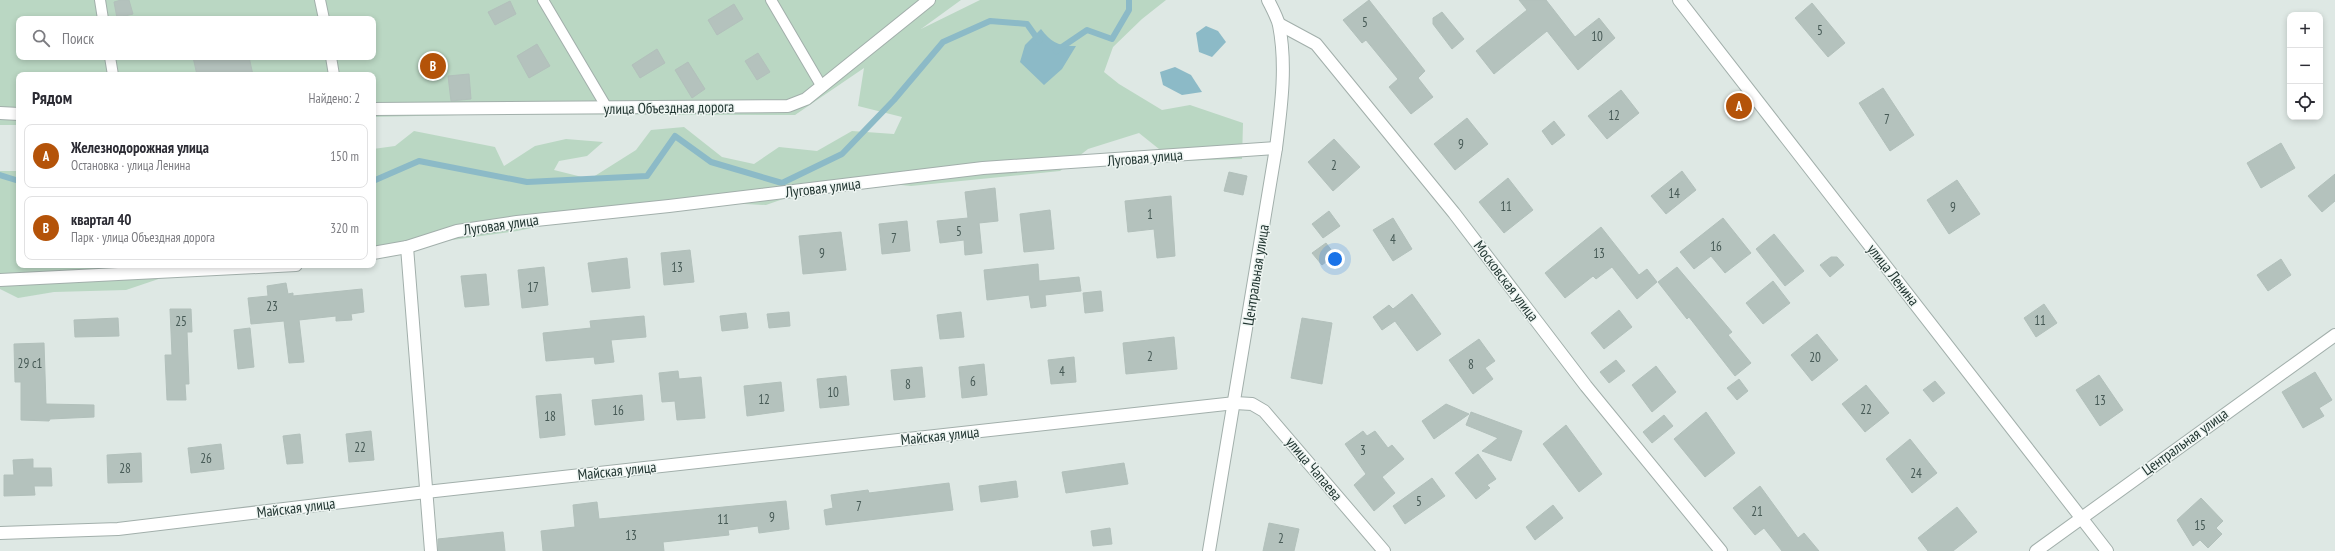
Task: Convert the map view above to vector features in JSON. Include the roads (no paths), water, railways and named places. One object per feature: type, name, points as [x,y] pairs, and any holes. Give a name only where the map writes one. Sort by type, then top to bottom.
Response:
[{"type":"street","name":"улица Объездная дорога","points":[[376,109],[788,106],[806,99],[822,87],[929,0]]},
{"type":"street","name":"Центральная улица","points":[[1209,551],[1235,403],[1276,148],[1283,76],[1279,24],[1268,0]]},
{"type":"street","name":"улица Ленина","points":[[1679,0],[2107,551]]},
{"type":"street","name":"Московская улица","points":[[1279,24],[1316,44],[1454,213],[1586,386],[1721,551]]},
{"type":"street","points":[[0,114],[16,114]]},
{"type":"street","name":"Луговая улица","points":[[376,252],[407,247],[457,231],[517,222],[669,206],[975,169],[1276,148]]},
{"type":"street","points":[[407,247],[431,551]]},
{"type":"street","points":[[0,280],[237,268]]},
{"type":"street","name":"Центральная улица","points":[[2036,551],[2081,517],[2335,335]]},
{"type":"street","name":"Майская улица","points":[[0,533],[118,529],[426,492],[1235,403]]},
{"type":"street","name":"улица Чапаева","points":[[1235,403],[1252,404],[1264,411],[1384,551]]},
{"type":"lane","points":[[100,0],[103,16]]},
{"type":"lane","points":[[320,0],[323,16]]},
{"type":"lane","points":[[543,0],[607,108]]},
{"type":"lane","points":[[771,0],[822,87]]},
{"type":"lane","points":[[110,60],[112,72]]},
{"type":"lane","points":[[332,60],[334,72]]},
{"type":"water","points":[[1206,26],[1218,31],[1226,42],[1212,57],[1199,52],[1196,33]]},
{"type":"water","points":[[1041,29],[1056,43],[1065,46],[1076,46],[1062,69],[1044,85],[1020,62],[1025,45]]},
{"type":"water","points":[[1175,67],[1191,75],[1202,92],[1182,95],[1163,85],[1160,72]]},
{"type":"waterway","points":[[1056,51],[1087,30],[1112,39],[1129,10],[1129,0]]},
{"type":"waterway","points":[[376,180],[419,161],[527,182],[647,176],[675,136],[711,162],[782,183],[842,154],[894,100],[943,42],[990,21],[1027,24],[1039,41]]},
{"type":"waterway","points":[[0,175],[16,180]]},
{"type":"place","name":"квартал 40","points":[[433,66]]},
{"type":"place","name":"Железнодорожная улица","points":[[1739,106]]}]
